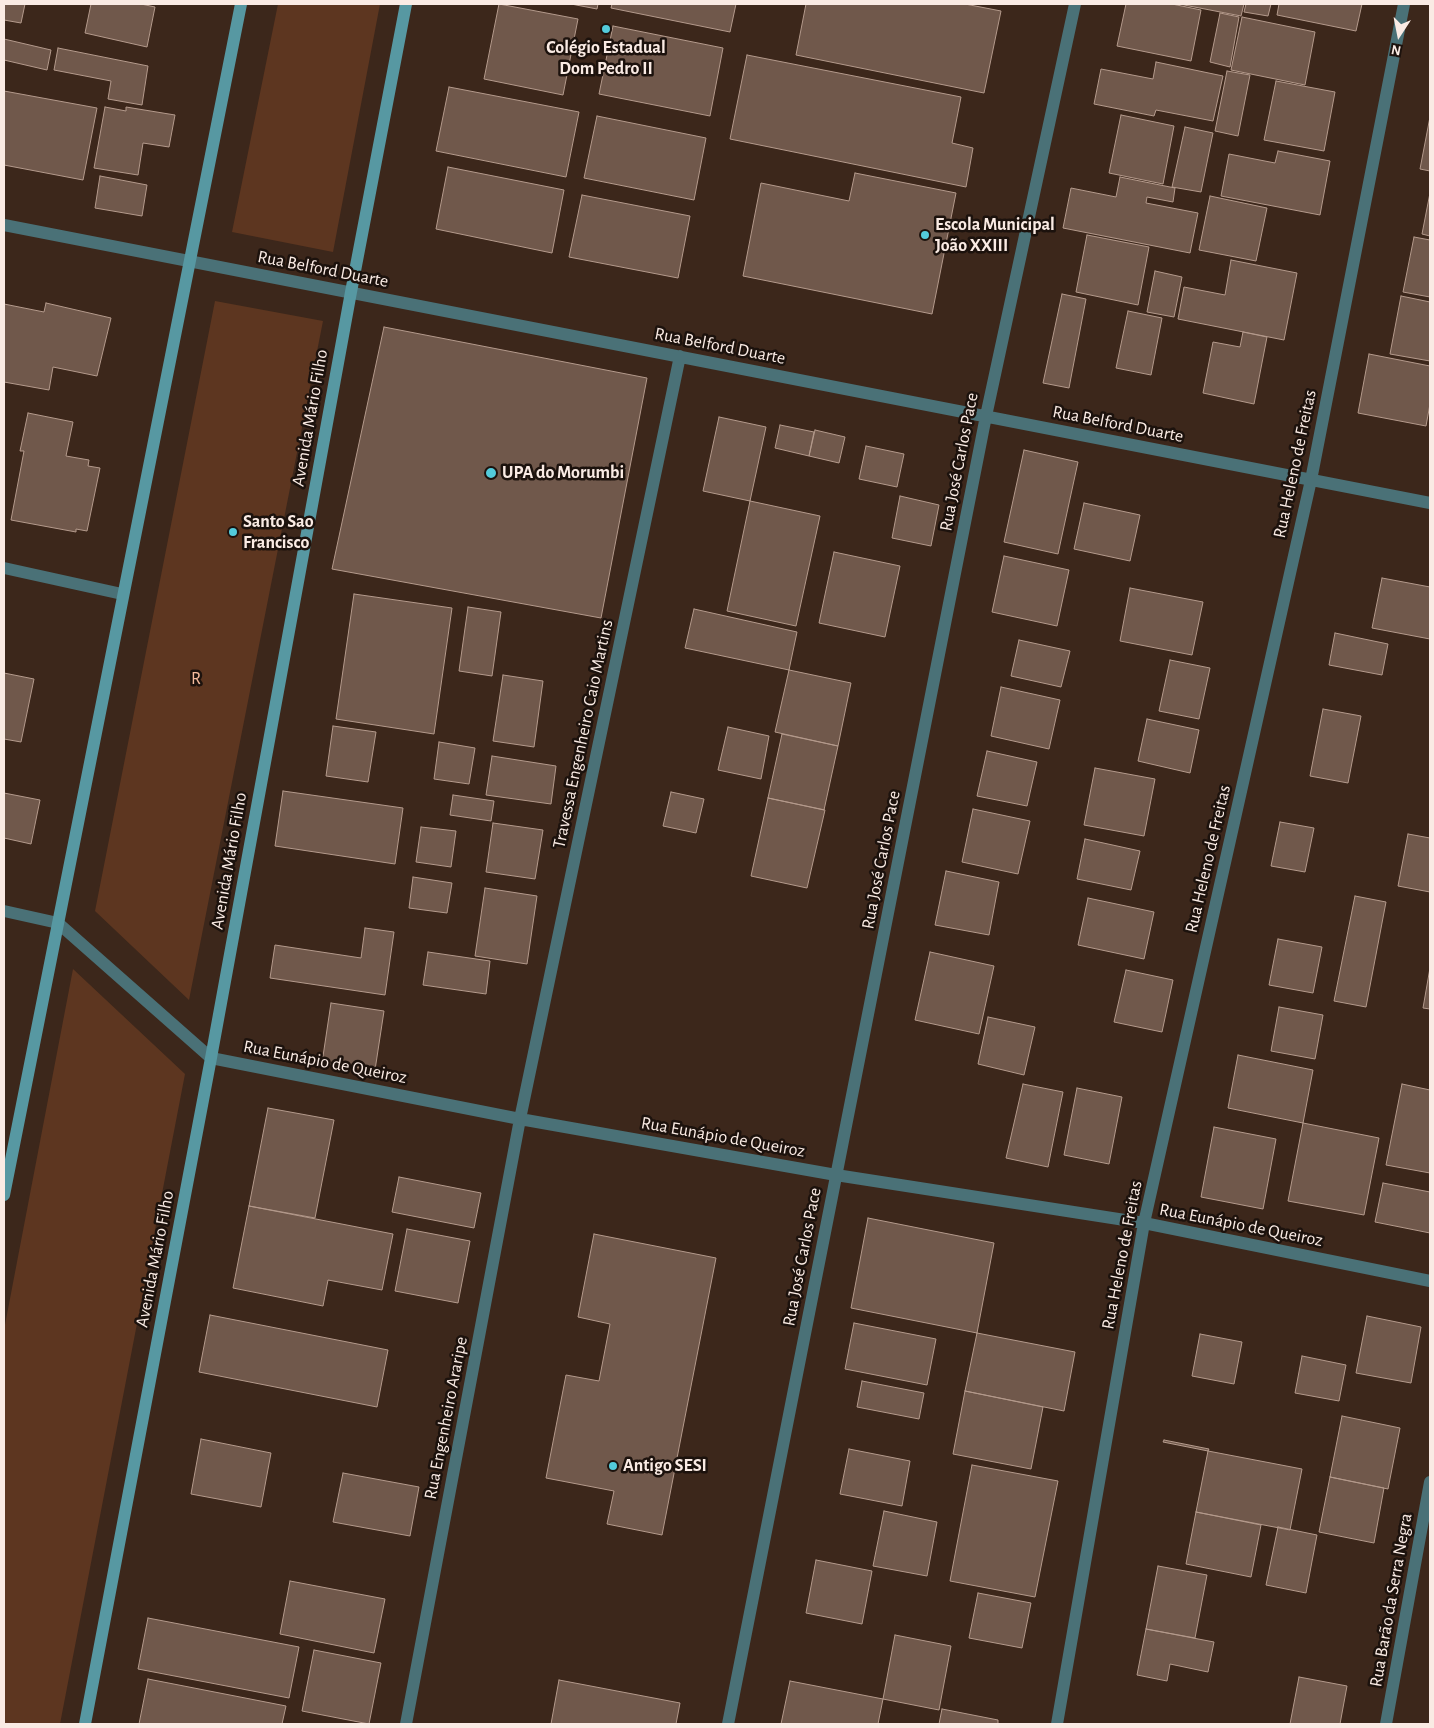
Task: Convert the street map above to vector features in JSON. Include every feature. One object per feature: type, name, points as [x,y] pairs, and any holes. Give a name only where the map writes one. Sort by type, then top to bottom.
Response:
[{"type":"main road","points":[[4,1195],[122,594],[241,4]]},
{"type":"main road","name":"Avenida Mário Filho","points":[[85,1724],[211,1058],[351,292],[406,4]]},
{"type":"street","name":"Rua José Carlos Pace","points":[[728,1724],[986,416],[1075,4]]},
{"type":"street","name":"Rua Heleno de Freitas","points":[[1058,1724],[1144,1223],[1311,480],[1404,4]]},
{"type":"street","name":"Rua Belford Duarte","points":[[4,225],[1430,503]]},
{"type":"street","name":"Travessa Engenheiro Caio Martins","points":[[520,1119],[680,356]]},
{"type":"street","points":[[4,568],[122,594]]},
{"type":"street","points":[[4,911],[58,923],[211,1058]]},
{"type":"street","name":"Rua Eunápio de Queiroz","points":[[211,1058],[520,1119],[836,1175],[1144,1223],[1430,1281]]},
{"type":"street","name":"Rua Engenheiro Araripe","points":[[406,1724],[520,1119]]},
{"type":"street","name":"Rua Barão da Serra Negra","points":[[1386,1724],[1430,1482]]},
{"type":"green space","points":[[278,4],[380,4],[333,252],[232,232]]},
{"type":"green space","name":"R","points":[[215,301],[323,321],[189,1000],[95,911]]},
{"type":"green space","points":[[73,969],[185,1074],[60,1724],[4,1724],[4,1330]]},
{"type":"building","points":[[4,4],[25,4],[21,23],[4,20]]},
{"type":"building","points":[[91,4],[141,4],[155,7],[147,47],[85,33]]},
{"type":"building","points":[[499,4],[578,19],[563,95],[484,79]]},
{"type":"building","points":[[571,4],[598,4],[597,9]]},
{"type":"building","points":[[612,4],[736,4],[730,32],[611,8]]},
{"type":"building","points":[[806,4],[965,4],[1001,11],[984,93],[796,55]]},
{"type":"building","points":[[1126,4],[1172,4],[1201,10],[1191,61],[1117,46]]},
{"type":"building","points":[[1179,4],[1244,4],[1241,16]]},
{"type":"building","points":[[1246,4],[1271,4],[1268,16],[1244,12]]},
{"type":"building","points":[[1279,4],[1362,4],[1356,31],[1277,15]]},
{"type":"building","points":[[1220,13],[1239,17],[1230,67],[1210,62]]},
{"type":"building","points":[[1242,17],[1315,32],[1305,85],[1231,70]]},
{"type":"building","points":[[613,26],[723,48],[710,116],[599,94]]},
{"type":"building","points":[[4,39],[51,50],[47,70],[4,60]]},
{"type":"building","points":[[58,48],[148,66],[142,105],[108,99],[111,81],[54,70]]},
{"type":"building","points":[[747,55],[961,97],[952,143],[973,148],[966,187],[730,139]]},
{"type":"building","points":[[1156,62],[1223,76],[1213,121],[1156,110],[1154,116],[1094,104],[1101,69],[1153,79]]},
{"type":"building","points":[[1227,71],[1250,75],[1238,136],[1215,131]]},
{"type":"building","points":[[1276,81],[1335,92],[1324,151],[1264,140]]},
{"type":"building","points":[[449,87],[579,112],[566,177],[436,151]]},
{"type":"building","points":[[4,91],[97,108],[83,180],[4,165]]},
{"type":"building","points":[[105,107],[126,111],[126,107],[175,115],[169,147],[143,143],[138,175],[94,168]]},
{"type":"building","points":[[1121,115],[1174,126],[1163,184],[1109,173]]},
{"type":"building","points":[[597,116],[706,138],[694,200],[584,178]]},
{"type":"building","points":[[1430,117],[1430,171],[1420,169]]},
{"type":"building","points":[[1185,127],[1213,133],[1201,192],[1172,187]]},
{"type":"building","points":[[1278,151],[1330,161],[1320,215],[1221,196],[1229,154],[1275,163]]},
{"type":"building","points":[[448,167],[564,190],[552,253],[436,229]]},
{"type":"building","points":[[855,173],[956,193],[932,314],[743,276],[761,183],[849,201]]},
{"type":"building","points":[[100,176],[147,185],[142,216],[95,208]]},
{"type":"building","points":[[1120,177],[1175,188],[1173,202],[1147,197],[1146,203],[1198,213],[1190,253],[1063,228],[1071,188],[1116,197]]},
{"type":"building","points":[[1430,193],[1430,236],[1422,234]]},
{"type":"building","points":[[582,195],[690,216],[678,278],[569,257]]},
{"type":"building","points":[[1210,196],[1267,208],[1256,261],[1199,250]]},
{"type":"building","points":[[1087,235],[1149,247],[1138,305],[1076,292]]},
{"type":"building","points":[[1414,237],[1430,240],[1430,297],[1403,292]]},
{"type":"building","points":[[1231,260],[1297,273],[1284,340],[1178,319],[1184,287],[1225,295]]},
{"type":"building","points":[[1155,271],[1182,277],[1174,317],[1147,312]]},
{"type":"building","points":[[1062,294],[1086,299],[1069,388],[1043,383]]},
{"type":"building","points":[[1401,296],[1430,302],[1430,361],[1390,354]]},
{"type":"building","points":[[46,303],[111,318],[97,376],[53,367],[49,390],[4,382],[4,304],[44,312]]},
{"type":"building","points":[[1128,311],[1162,318],[1151,375],[1116,368]]},
{"type":"building","name":"UPA do Morumbi","points":[[384,327],[647,378],[601,618],[332,569]]},
{"type":"building","points":[[1243,332],[1267,337],[1254,404],[1203,393],[1213,342],[1240,347]]},
{"type":"building","points":[[1369,354],[1430,366],[1430,404],[1426,426],[1358,413]]},
{"type":"building","points":[[28,413],[73,422],[66,456],[89,460],[88,466],[100,468],[87,531],[76,529],[76,532],[11,520],[24,451],[20,451]]},
{"type":"building","points":[[719,417],[766,427],[750,501],[703,491]]},
{"type":"building","points":[[780,425],[814,432],[809,456],[775,448]]},
{"type":"building","points":[[815,430],[845,437],[839,463],[809,456]]},
{"type":"building","points":[[866,446],[904,454],[897,487],[859,479]]},
{"type":"building","points":[[1024,450],[1078,462],[1058,554],[1004,542]]},
{"type":"building","points":[[900,496],[939,505],[931,546],[892,538]]},
{"type":"building","points":[[750,501],[820,516],[796,626],[727,611]]},
{"type":"building","points":[[1084,503],[1140,515],[1130,561],[1074,549]]},
{"type":"building","points":[[834,552],[900,566],[885,637],[819,623]]},
{"type":"building","points":[[1004,556],[1069,570],[1057,626],[992,612]]},
{"type":"building","points":[[1382,578],[1430,587],[1430,639],[1372,628]]},
{"type":"building","points":[[1130,588],[1203,602],[1192,655],[1120,641]]},
{"type":"building","points":[[354,594],[452,608],[434,734],[336,719]]},
{"type":"building","points":[[468,607],[501,612],[492,676],[459,671]]},
{"type":"building","points":[[694,609],[797,632],[789,670],[685,648]]},
{"type":"building","points":[[1335,633],[1388,644],[1382,675],[1329,665]]},
{"type":"building","points":[[1019,640],[1070,651],[1061,687],[1011,676]]},
{"type":"building","points":[[1170,660],[1210,668],[1199,719],[1159,711]]},
{"type":"building","points":[[789,670],[851,683],[838,746],[775,732]]},
{"type":"building","points":[[4,673],[34,679],[21,742],[4,739]]},
{"type":"building","points":[[503,675],[543,681],[534,747],[493,741]]},
{"type":"building","points":[[1001,687],[1060,700],[1049,749],[991,736]]},
{"type":"building","points":[[1323,709],[1361,716],[1348,783],[1310,776]]},
{"type":"building","points":[[1147,719],[1199,730],[1190,773],[1138,761]]},
{"type":"building","points":[[333,726],[376,732],[368,782],[326,776]]},
{"type":"building","points":[[728,727],[769,736],[761,779],[718,770]]},
{"type":"building","points":[[782,734],[838,746],[824,810],[768,798]]},
{"type":"building","points":[[439,742],[475,748],[469,784],[434,779]]},
{"type":"building","points":[[987,751],[1037,762],[1027,806],[977,796]]},
{"type":"building","points":[[492,756],[556,766],[551,804],[486,795]]},
{"type":"building","points":[[1095,768],[1155,779],[1144,836],[1084,825]]},
{"type":"building","points":[[283,791],[403,808],[395,864],[275,846]]},
{"type":"building","points":[[671,792],[704,799],[696,833],[663,826]]},
{"type":"building","points":[[4,793],[40,800],[31,844],[4,838]]},
{"type":"building","points":[[453,795],[494,801],[491,821],[450,815]]},
{"type":"building","points":[[768,798],[825,810],[807,888],[751,876]]},
{"type":"building","points":[[973,809],[1030,821],[1018,874],[962,862]]},
{"type":"building","points":[[1280,822],[1314,828],[1305,872],[1271,866]]},
{"type":"building","points":[[493,823],[543,830],[535,879],[486,872]]},
{"type":"building","points":[[421,827],[456,831],[451,867],[416,862]]},
{"type":"building","points":[[1408,834],[1430,838],[1430,892],[1398,886]]},
{"type":"building","points":[[1085,839],[1140,851],[1131,890],[1077,879]]},
{"type":"building","points":[[946,871],[999,882],[989,935],[935,925]]},
{"type":"building","points":[[413,877],[452,883],[447,913],[409,908]]},
{"type":"building","points":[[485,888],[537,896],[527,964],[475,956]]},
{"type":"building","points":[[1355,896],[1386,902],[1366,1007],[1334,1001]]},
{"type":"building","points":[[1088,898],[1154,912],[1144,959],[1078,945]]},
{"type":"building","points":[[365,928],[394,932],[385,995],[270,978],[275,945],[361,958]]},
{"type":"building","points":[[1278,939],[1322,947],[1313,993],[1269,985]]},
{"type":"building","points":[[428,952],[490,961],[486,994],[423,985]]},
{"type":"building","points":[[930,952],[994,966],[979,1034],[915,1020]]},
{"type":"building","points":[[1430,968],[1430,1009],[1423,1008]]},
{"type":"building","points":[[1126,970],[1173,980],[1162,1032],[1114,1022]]},
{"type":"building","points":[[331,1003],[384,1011],[375,1070],[322,1063]]},
{"type":"building","points":[[1279,1007],[1323,1015],[1315,1059],[1271,1051]]},
{"type":"building","points":[[988,1017],[1035,1027],[1024,1075],[978,1064]]},
{"type":"building","points":[[1238,1055],[1313,1070],[1303,1123],[1228,1108]]},
{"type":"building","points":[[1023,1084],[1063,1092],[1048,1167],[1006,1158]]},
{"type":"building","points":[[1402,1084],[1430,1090],[1430,1173],[1386,1165]]},
{"type":"building","points":[[1077,1088],[1122,1097],[1109,1164],[1064,1155]]},
{"type":"building","points":[[268,1108],[334,1120],[315,1218],[249,1206]]},
{"type":"building","points":[[1303,1123],[1379,1138],[1364,1215],[1288,1201]]},
{"type":"building","points":[[1214,1127],[1276,1139],[1263,1209],[1201,1197]]},
{"type":"building","points":[[399,1177],[481,1193],[474,1228],[392,1212]]},
{"type":"building","points":[[1383,1183],[1430,1192],[1430,1233],[1375,1222]]},
{"type":"building","points":[[249,1206],[393,1234],[382,1290],[328,1280],[323,1306],[233,1288]]},
{"type":"building","points":[[868,1218],[994,1243],[977,1333],[851,1308]]},
{"type":"building","points":[[407,1229],[470,1241],[458,1303],[395,1291]]},
{"type":"building","points":[[594,1234],[716,1258],[662,1535],[607,1524],[614,1491],[546,1478],[566,1375],[599,1381],[610,1324],[578,1317]]},
{"type":"building","points":[[210,1315],[388,1350],[377,1407],[199,1372]]},
{"type":"building","points":[[1367,1316],[1421,1327],[1411,1383],[1356,1373]]},
{"type":"building","points":[[854,1323],[936,1339],[927,1385],[845,1369]]},
{"type":"building","points":[[977,1333],[1075,1352],[1064,1411],[965,1391]]},
{"type":"building","points":[[1200,1334],[1242,1342],[1234,1384],[1192,1376]]},
{"type":"building","points":[[1302,1356],[1346,1365],[1339,1401],[1295,1393]]},
{"type":"building","points":[[862,1381],[924,1393],[919,1419],[857,1407]]},
{"type":"building","points":[[965,1391],[1043,1407],[1031,1469],[953,1454]]},
{"type":"building","points":[[1342,1416],[1400,1428],[1388,1489],[1330,1477]]},
{"type":"building","points":[[201,1439],[271,1453],[261,1507],[191,1494]]},
{"type":"building","points":[[1164,1440],[1209,1449],[1208,1451],[1163,1442]]},
{"type":"building","points":[[849,1449],[910,1461],[902,1506],[840,1494]]},
{"type":"building","points":[[1208,1451],[1302,1469],[1290,1530],[1196,1512]]},
{"type":"building","points":[[972,1465],[1058,1481],[1035,1597],[950,1581]]},
{"type":"building","points":[[343,1473],[419,1487],[410,1536],[333,1522]]},
{"type":"building","points":[[1330,1477],[1384,1488],[1374,1543],[1319,1532]]},
{"type":"building","points":[[884,1511],[937,1522],[927,1576],[873,1566]]},
{"type":"building","points":[[1196,1512],[1261,1525],[1251,1577],[1186,1564]]},
{"type":"building","points":[[1278,1527],[1317,1535],[1306,1593],[1266,1585]]},
{"type":"building","points":[[816,1560],[872,1571],[862,1624],[806,1613]]},
{"type":"building","points":[[1158,1566],[1207,1575],[1195,1638],[1146,1629]]},
{"type":"building","points":[[290,1581],[385,1599],[374,1653],[280,1634]]},
{"type":"building","points":[[978,1593],[1031,1603],[1022,1648],[969,1638]]},
{"type":"building","points":[[148,1618],[299,1647],[289,1698],[138,1669]]},
{"type":"building","points":[[1146,1629],[1214,1642],[1208,1672],[1170,1664],[1167,1681],[1137,1675]]},
{"type":"building","points":[[895,1635],[951,1646],[939,1710],[883,1699]]},
{"type":"building","points":[[314,1650],[381,1663],[369,1724],[302,1711]]},
{"type":"building","points":[[1299,1677],[1347,1686],[1340,1724],[1290,1724]]},
{"type":"building","points":[[148,1679],[286,1706],[282,1724],[139,1724]]},
{"type":"building","points":[[559,1680],[680,1703],[676,1724],[551,1724]]},
{"type":"building","points":[[790,1681],[883,1699],[878,1724],[781,1724]]},
{"type":"building","points":[[942,1709],[998,1720],[998,1724],[939,1724]]},
{"type":"place","name":"Colégio Estadual Dom Pedro II","points":[[606,29]]},
{"type":"place","name":"Escola Municipal João XXIII","points":[[925,235]]},
{"type":"place","name":"UPA do Morumbi","points":[[491,473]]},
{"type":"place","name":"Santo Sao Francisco","points":[[233,532]]},
{"type":"place","name":"Antigo SESI","points":[[613,1466]]}]
